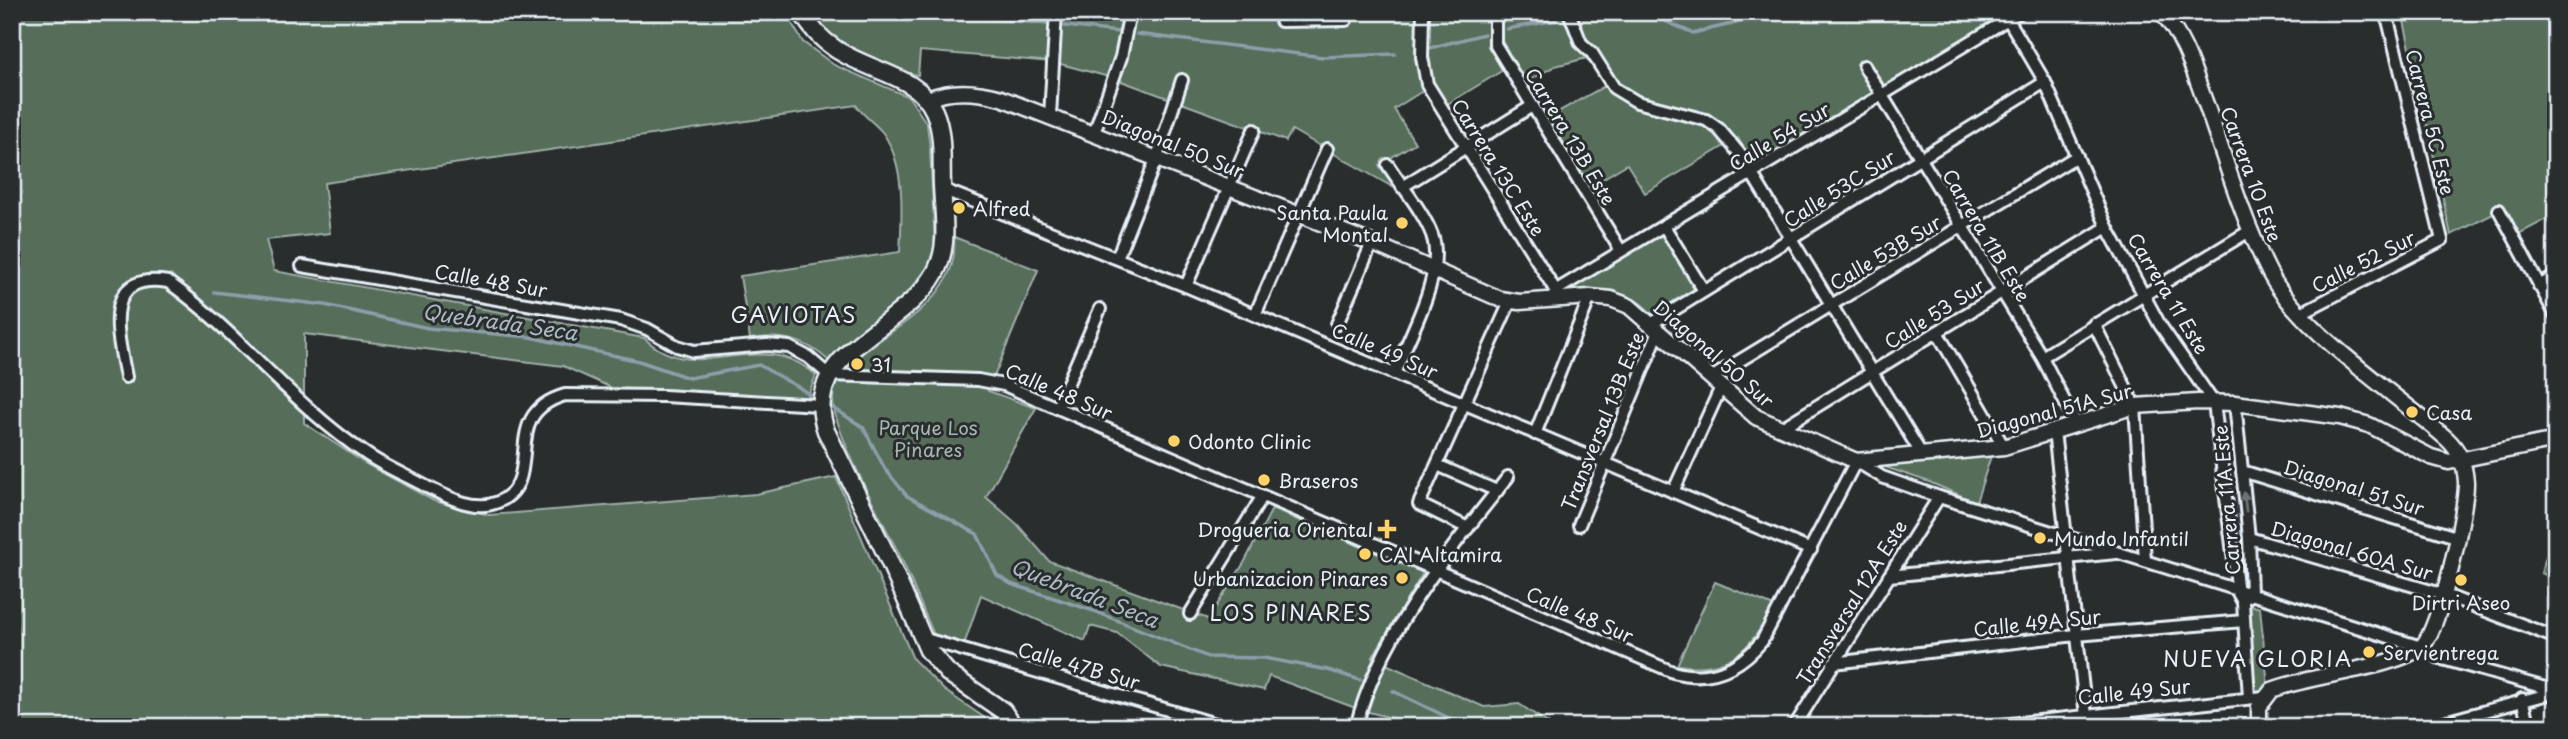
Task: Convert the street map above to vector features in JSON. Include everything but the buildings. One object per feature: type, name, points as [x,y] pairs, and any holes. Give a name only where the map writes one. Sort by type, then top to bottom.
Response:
[{"type":"main road","points":[[802,12],[812,28],[834,50],[861,65],[912,85],[928,99],[939,129],[944,247],[935,273],[917,296],[853,350],[828,375],[820,405],[826,431],[887,556],[922,638],[941,666],[1003,711],[1014,727]]},
{"type":"street","points":[[1050,116],[1056,12]]},
{"type":"street","points":[[1094,133],[1121,57],[1130,12]]},
{"type":"street","name":"Carrera 13C Este","points":[[1423,12],[1421,48],[1427,84],[1558,295]]},
{"type":"street","name":"Carrera 13B Este","points":[[1495,12],[1495,44],[1621,251]]},
{"type":"street","points":[[1569,12],[1575,32],[1620,93],[1637,102],[1698,116],[1713,124],[1753,172],[1922,455]]},
{"type":"street","name":"Calle 54 Sur","points":[[1558,295],[1621,251],[2020,12]]},
{"type":"street","name":"Carrera 5C Este","points":[[2386,12],[2442,240]]},
{"type":"street","name":"Carrera 10 Este","points":[[2162,13],[2182,39],[2251,230],[2273,281],[2299,314],[2428,421],[2452,443],[2462,460]]},
{"type":"street","points":[[1281,17],[1346,16]]},
{"type":"street","name":"Carrera 11 Este","points":[[2008,19],[2045,82],[2107,227],[2144,295],[2214,402],[2244,596],[2244,621],[2259,727]]},
{"type":"street","name":"Carrera 11B Este","points":[[1864,66],[2042,357],[2076,424]]},
{"type":"street","points":[[1117,258],[1157,157],[1182,80]]},
{"type":"street","name":"Calle 53C Sur","points":[[1655,327],[1704,291],[2045,82]]},
{"type":"street","name":"Diagonal 50 Sur","points":[[928,99],[958,92],[983,93],[1050,116],[1372,243],[1510,302],[1558,295],[1619,301],[1655,327],[1749,412],[1780,429],[1856,461],[1882,477],[2064,533],[2244,596],[2421,647]]},
{"type":"street","points":[[1402,187],[1532,106]]},
{"type":"street","points":[[1186,286],[1254,130]]},
{"type":"street","points":[[1255,315],[1327,149]]},
{"type":"street","name":"Calle 53B Sur","points":[[1716,383],[1832,305],[2077,156]]},
{"type":"street","points":[[1388,165],[1432,234],[1436,251],[1435,272],[1394,374]]},
{"type":"street","name":"Calle 49 Sur","points":[[942,189],[1186,286],[1811,550]]},
{"type":"street","points":[[2499,210],[2556,316]]},
{"type":"street","points":[[1664,226],[1704,291]]},
{"type":"street","name":"Calle 53 Sur","points":[[1780,429],[2107,227]]},
{"type":"street","points":[[2042,357],[2251,230]]},
{"type":"street","name":"Calle 52 Sur","points":[[2299,314],[2442,240]]},
{"type":"street","points":[[1337,324],[1372,243]]},
{"type":"street","name":"Calle 48 Sur","points":[[302,266],[621,320],[694,351],[781,345],[802,353],[828,375],[992,381],[1436,573],[1683,675],[1712,675],[1729,670],[1745,659],[1762,641],[1856,461]]},
{"type":"street","points":[[2539,286],[2556,276]]},
{"type":"street","points":[[126,377],[115,318],[120,301],[130,288],[148,279],[168,282],[314,413],[363,453],[443,495],[477,505],[497,502],[513,492],[522,478],[524,441],[531,416],[553,399],[565,395],[664,396],[820,405]]},
{"type":"street","points":[[1535,434],[1590,297]]},
{"type":"street","points":[[1468,528],[1419,504],[1510,302]]},
{"type":"street","points":[[1057,408],[1100,309]]},
{"type":"street","points":[[2094,324],[2135,406],[2145,560]]},
{"type":"street","name":"Transversal 13B Este","points":[[1578,525],[1655,327]]},
{"type":"street","points":[[1937,332],[2004,447]]},
{"type":"street","points":[[1673,492],[1716,383]]},
{"type":"street","name":"Diagonal 51A Sur","points":[[1856,461],[2004,447],[2135,406],[2214,402],[2235,402],[2355,421],[2436,459],[2462,460]]},
{"type":"street","name":"Carrera 11A Este","points":[[2235,402],[2249,538],[2244,596]]},
{"type":"street","points":[[2054,431],[2086,716],[2080,727]]},
{"type":"street","points":[[2421,647],[2433,630],[2445,595],[2466,489],[2462,460],[2556,440]]},
{"type":"street","points":[[1437,465],[1497,491]]},
{"type":"street","name":"Diagonal 51 Sur","points":[[2242,471],[2456,537]]},
{"type":"street","points":[[1356,727],[1366,690],[1379,660],[1436,573],[1508,477]]},
{"type":"street","name":"Transversal 12A Este","points":[[1794,727],[1939,496]]},
{"type":"street","points":[[1190,614],[1262,497]]},
{"type":"street","name":"Diagonal 60A Sur","points":[[2249,538],[2445,595],[2556,638]]},
{"type":"street","points":[[1889,576],[2121,552]]},
{"type":"street","name":"Calle 49A Sur","points":[[1833,663],[2076,635],[2244,621]]},
{"type":"street","name":"Calle 47B Sur","points":[[922,638],[1192,721],[1226,727]]},
{"type":"street","name":"Calle 49 Sur","points":[[1982,727],[2256,698],[2277,688],[2400,657],[2421,647]]},
{"type":"street","points":[[2439,658],[2556,691]]},
{"type":"street","points":[[2426,727],[2556,691]]},
{"type":"street","points":[[2522,699],[2529,727]]},
{"type":"green space","points":[[12,12],[785,12],[803,42],[834,65],[909,97],[927,124],[935,246],[929,265],[911,289],[829,361],[811,348],[792,340],[772,337],[750,339],[740,276],[900,252],[901,191],[896,160],[883,133],[856,105],[324,183],[330,233],[266,240],[274,271],[644,338],[665,352],[686,359],[772,355],[794,361],[816,375],[807,398],[612,388],[563,366],[304,334],[304,423],[366,464],[434,501],[489,515],[756,494],[836,477],[913,659],[944,690],[998,727],[12,727]]},
{"type":"green space","points":[[806,12],[1281,12],[1281,20],[1346,20],[1346,12],[2008,12],[1754,165],[1738,138],[1645,193],[1627,164],[1589,187],[1545,119],[1605,86],[1587,58],[1555,66],[1520,86],[1508,67],[1446,105],[1432,85],[1394,109],[1415,143],[1379,165],[1396,189],[1292,130],[1286,141],[1113,78],[1053,62],[920,51],[918,75],[908,73],[832,43]]},
{"type":"green space","points":[[2402,12],[2553,12],[2556,22],[2556,233],[2547,219],[2513,237],[2499,211],[2451,235]]},
{"type":"green space","points":[[1661,233],[1694,289],[1652,314],[1633,298],[1611,291],[1563,290]]},
{"type":"green space","name":"Parque Los Pinares","points":[[954,237],[1038,270],[988,391],[1036,408],[986,497],[1017,524],[1049,561],[1208,619],[1244,563],[1272,509],[1423,573],[1372,658],[1484,707],[1519,704],[1554,727],[1427,727],[1361,710],[1269,676],[1264,690],[1161,667],[1117,633],[1090,626],[1085,641],[981,595],[964,645],[934,635],[900,556],[841,433],[833,399],[839,379],[854,361],[920,310],[939,290],[951,266]]},
{"type":"green space","points":[[1992,453],[1976,502],[1879,465]]},
{"type":"green space","points":[[2556,525],[2556,579],[2541,573]]},
{"type":"green space","points":[[1715,582],[1774,606],[1756,635],[1736,655],[1711,665],[1677,665]]},
{"type":"green space","points":[[2247,604],[2260,608],[2268,686],[2255,693]]},
{"type":"waterway","points":[[918,12],[1048,24]]},
{"type":"waterway","points":[[1578,17],[1613,12]]},
{"type":"waterway","points":[[1643,12],[1693,33],[1783,12]]},
{"type":"waterway","points":[[1507,29],[1556,20]]},
{"type":"waterway","points":[[1065,26],[1119,32]]},
{"type":"waterway","points":[[1137,34],[1323,57],[1395,54]]},
{"type":"waterway","points":[[1430,48],[1484,34]]},
{"type":"waterway","name":"Quebrada Seca","points":[[214,292],[325,305],[428,328],[530,337],[639,361],[689,378],[759,365],[812,395]]},
{"type":"waterway","name":"Quebrada Seca","points":[[830,406],[863,427],[885,469],[907,496],[977,534],[997,575],[1011,584],[1094,611],[1208,657],[1264,658],[1328,670],[1360,680]]},
{"type":"waterway","name":"Quebrada Seca","points":[[1393,691],[1449,718],[1501,727]]},
{"type":"place","name":"Alfred","points":[[959,208]]},
{"type":"place","name":"Santa Paula Montal","points":[[1402,223]]},
{"type":"place","name":"31","points":[[857,364]]},
{"type":"place","name":"Casa","points":[[2412,412]]},
{"type":"place","name":"Odonto Clinic","points":[[1174,441]]},
{"type":"place","name":"Braseros","points":[[1264,480]]},
{"type":"place","name":"Drogueria Oriental","points":[[1387,529]]},
{"type":"place","name":"Mundo Infantil","points":[[2040,538]]},
{"type":"place","name":"CAI Altamira","points":[[1365,554]]},
{"type":"place","name":"Urbanizacion Pinares","points":[[1402,578]]},
{"type":"place","name":"Dirtri Aseo","points":[[2461,580]]},
{"type":"place","name":"Servientrega","points":[[2369,652]]},
{"type":"district","name":"GAVIOTAS","points":[[794,314]]},
{"type":"district","name":"LOS PINARES","points":[[1291,612]]},
{"type":"district","name":"NUEVA GLORIA","points":[[2258,658]]}]
